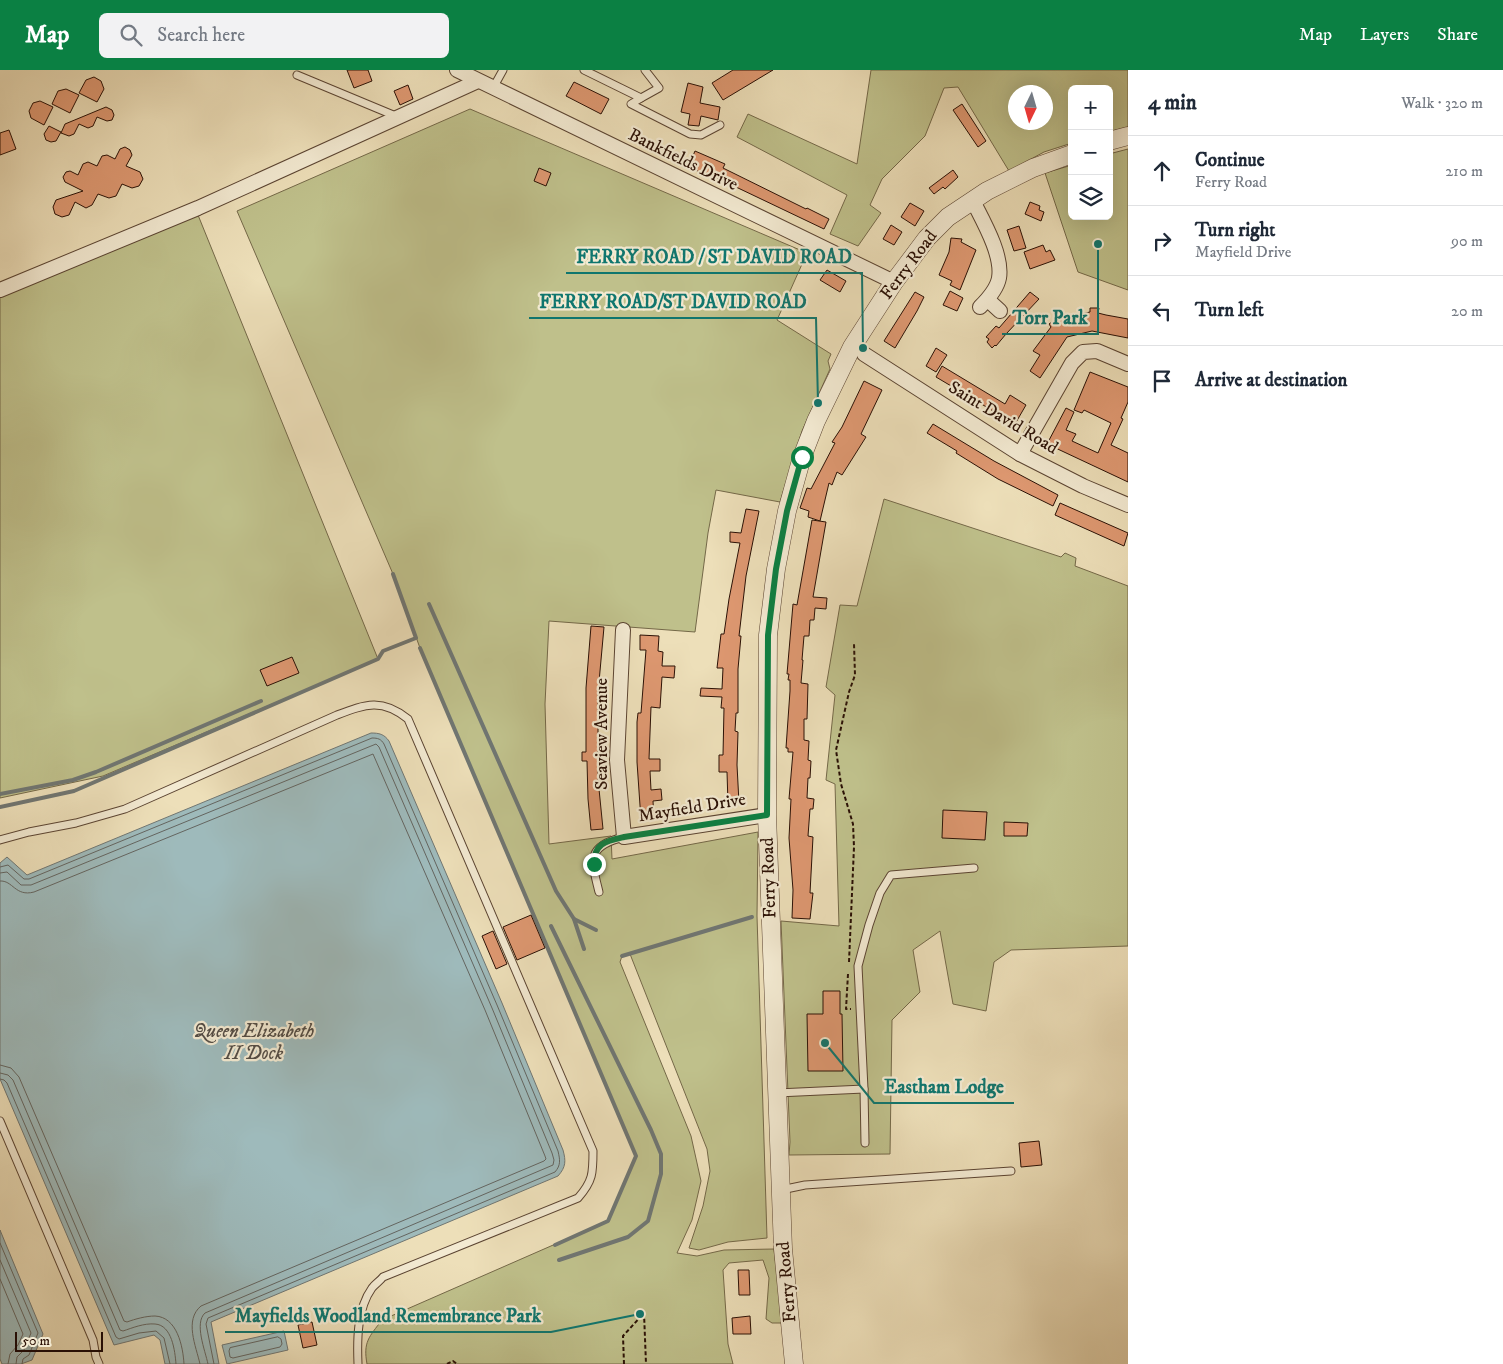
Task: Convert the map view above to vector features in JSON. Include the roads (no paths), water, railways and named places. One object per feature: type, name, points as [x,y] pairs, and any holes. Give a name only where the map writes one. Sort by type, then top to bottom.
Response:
[{"type":"street","name":"Bankfields Drive","points":[[457,70],[894,282]]},
{"type":"street","points":[[0,290],[198,208],[478,81]]},
{"type":"street","points":[[1113,140],[1128,136]]},
{"type":"street","name":"Ferry Road","points":[[794,1364],[783,1249],[767,815],[768,635],[776,569],[787,511],[802,457],[816,421],[852,348],[894,282],[927,238],[948,217],[987,191],[1033,168],[1068,155]]},
{"type":"street","points":[[973,201],[984,223],[1000,266],[999,280],[984,303],[1000,310]]},
{"type":"street","points":[[1020,454],[1072,364],[1083,352],[1097,351],[1128,364]]},
{"type":"street","name":"Saint David Road","points":[[864,354],[1020,454],[1083,486],[1128,505]]},
{"type":"street","name":"Seaview Avenue","points":[[623,630],[616,760],[624,837]]},
{"type":"street","name":"Mayfield Drive","points":[[624,837],[767,815]]},
{"type":"lane","points":[[493,88],[503,70]]},
{"type":"lane","points":[[584,70],[641,98]]},
{"type":"lane","points":[[645,70],[658,88],[631,104],[690,134],[701,135],[720,125]]},
{"type":"lane","points":[[297,76],[398,117]]},
{"type":"lane","points":[[0,840],[28,832],[76,824],[125,809],[364,704],[382,705],[400,712],[408,719],[593,1152],[593,1168],[588,1186],[578,1198],[383,1277],[372,1288],[364,1305],[357,1334],[358,1364]]},
{"type":"lane","points":[[599,892],[595,875],[594,856],[603,843],[624,837]]},
{"type":"lane","points":[[865,1143],[858,966],[880,893],[891,875],[974,868]]},
{"type":"lane","points":[[777,1093],[864,1089]]},
{"type":"lane","points":[[0,1121],[93,1340],[99,1364]]},
{"type":"lane","points":[[781,1190],[805,1185],[1011,1171]]},
{"type":"water","name":"Queen Elizabeth II Dock","points":[[371,733],[381,734],[389,741],[563,1150],[564,1167],[558,1176],[211,1322],[219,1364],[165,1364],[160,1340],[154,1335],[114,1345],[0,1079],[0,863],[7,857],[27,875]]},
{"type":"water","points":[[0,1230],[43,1334],[32,1360],[21,1364],[2,1364],[0,1359]]},
{"type":"water","points":[[284,1331],[288,1350],[227,1364],[222,1345]]},
{"type":"waterway","points":[[0,807],[74,791],[378,659],[383,651],[416,638],[393,574]]},
{"type":"waterway","points":[[429,604],[556,891],[574,919],[584,949]]},
{"type":"waterway","points":[[420,648],[636,1156],[608,1221],[555,1245]]},
{"type":"waterway","points":[[0,794],[73,780],[96,772],[261,701]]},
{"type":"waterway","points":[[622,956],[752,917]]},
{"type":"waterway","points":[[574,919],[596,930]]},
{"type":"waterway","points":[[551,926],[661,1154],[661,1174],[648,1221],[628,1237],[559,1260]]},
{"type":"place","name":"Torr Park","points":[[1098,244]]},
{"type":"place","name":"FERRY ROAD / ST DAVID ROAD","points":[[863,348]]},
{"type":"place","name":"FERRY ROAD/ST DAVID ROAD","points":[[818,403]]},
{"type":"place","name":"Eastham Lodge","points":[[825,1043]]},
{"type":"place","name":"Mayfields Woodland Remembrance Park","points":[[640,1314]]}]
